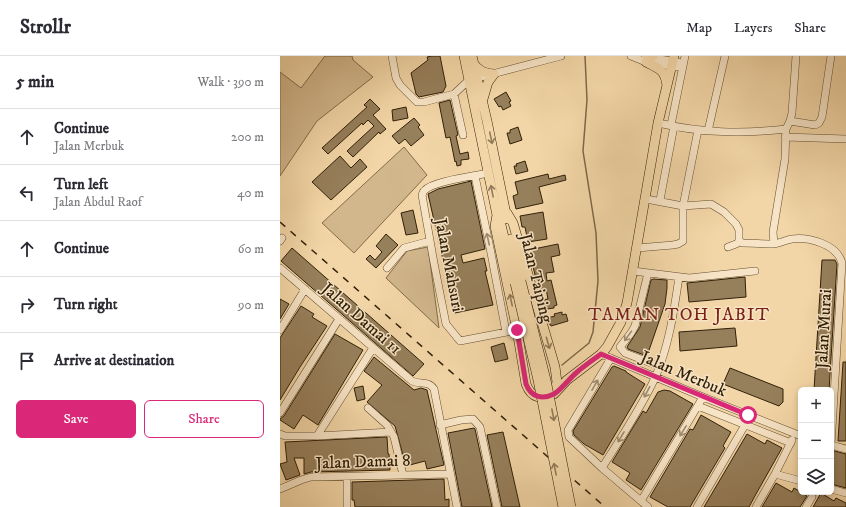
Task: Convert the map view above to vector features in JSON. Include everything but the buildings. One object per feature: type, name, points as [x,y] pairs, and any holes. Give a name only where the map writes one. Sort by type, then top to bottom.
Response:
[{"type":"main road","name":"Jalan Taiping","points":[[464,56],[472,79],[482,100],[507,213],[507,224],[518,282],[563,507]]},
{"type":"main road","points":[[648,58],[662,70],[664,74],[667,87],[667,124]]},
{"type":"main road","name":"Jalan Taiping","points":[[472,59],[472,79],[488,173],[497,215],[546,380],[571,507]]},
{"type":"main road","points":[[472,59],[476,67],[484,72],[494,74],[488,82],[482,100]]},
{"type":"main road","points":[[667,87],[677,61]]},
{"type":"main road","points":[[497,215],[495,226],[496,252],[517,330],[528,390],[533,395],[538,397],[554,394],[577,372],[601,354],[607,347],[621,322],[627,303],[646,199],[650,191],[667,124],[677,61]]},
{"type":"main road","points":[[507,213],[513,223],[555,368],[557,382],[554,394]]},
{"type":"main road","points":[[555,368],[559,373],[564,375],[577,372]]},
{"type":"street","points":[[392,56],[396,78],[400,85],[417,102],[424,102],[454,94],[472,79],[561,56]]},
{"type":"street","points":[[632,56],[677,61],[667,124],[660,200]]},
{"type":"street","points":[[708,132],[725,56]]},
{"type":"street","points":[[740,241],[742,243],[774,244],[773,232],[785,159],[786,129],[792,113],[796,56]]},
{"type":"street","points":[[790,121],[815,125],[820,123],[831,56]]},
{"type":"street","points":[[454,94],[463,135]]},
{"type":"street","points":[[667,124],[708,132],[730,133],[786,129]]},
{"type":"street","points":[[637,248],[673,246],[683,242],[683,206],[698,130]]},
{"type":"street","points":[[785,137],[846,139]]},
{"type":"street","points":[[488,173],[475,176],[496,252],[506,332],[517,330]]},
{"type":"street","name":"Jalan Mahsuri","points":[[475,176],[428,187],[423,190],[422,195],[446,324],[460,341],[506,332]]},
{"type":"street","points":[[646,199],[660,200],[683,206],[711,204],[719,208],[736,224],[740,241]]},
{"type":"street","name":"Jalan Murai","points":[[774,244],[802,239],[812,241],[835,250],[840,256],[842,263],[832,423]]},
{"type":"street","points":[[387,268],[404,248],[430,241]]},
{"type":"street","points":[[728,247],[740,241]]},
{"type":"street","name":"Jalan Damai 11","points":[[280,268],[412,381],[416,383],[427,382],[431,385],[434,389],[440,425]]},
{"type":"street","points":[[633,271],[689,278],[755,271]]},
{"type":"street","points":[[648,273],[635,326],[620,347],[625,353],[659,366]]},
{"type":"street","points":[[602,468],[639,407],[655,377],[671,328],[679,277]]},
{"type":"street","points":[[280,330],[305,289]]},
{"type":"street","points":[[280,413],[339,319]]},
{"type":"street","points":[[317,436],[373,348]]},
{"type":"street","name":"Jalan Merbuk","points":[[601,354],[797,435]]},
{"type":"street","points":[[611,358],[568,430],[569,437],[602,468],[648,507]]},
{"type":"street","points":[[641,501],[703,397]]},
{"type":"street","points":[[698,406],[791,443]]},
{"type":"street","points":[[368,408],[387,425],[394,437],[403,475]]},
{"type":"street","points":[[457,507],[440,425],[473,419],[480,427],[496,507]]},
{"type":"street","points":[[697,507],[745,425]]},
{"type":"street","points":[[280,434],[285,436],[317,436],[391,432]]},
{"type":"street","points":[[756,507],[791,443],[797,435]]},
{"type":"street","points":[[834,446],[846,449]]},
{"type":"street","name":"Jalan Damai 8","points":[[280,489],[301,480],[311,478],[450,474]]},
{"type":"street","points":[[775,474],[798,481]]},
{"type":"street","points":[[347,476],[348,507]]},
{"type":"street","points":[[834,490],[846,493]]},
{"type":"street","points":[[806,507],[812,497]]},
{"type":"shaded area","points":[[325,56],[352,56],[353,60],[373,77],[317,121],[280,176],[280,72],[301,88]]},
{"type":"shaded area","points":[[404,147],[427,175],[354,253],[322,223]]},
{"type":"shaded area","points":[[428,247],[439,328],[386,278],[407,251]]},
{"type":"waterway","points":[[562,365],[589,343],[593,332],[598,281],[596,233],[583,151],[587,100],[585,56]]},
{"type":"railway","points":[[280,222],[605,507]]},
{"type":"district","name":"TAMAN TOH JABIT","points":[[679,314]]},
{"type":"route","points":[[517,330],[526,384],[528,390],[533,395],[538,397],[554,394],[567,380],[601,354],[748,415]]}]
